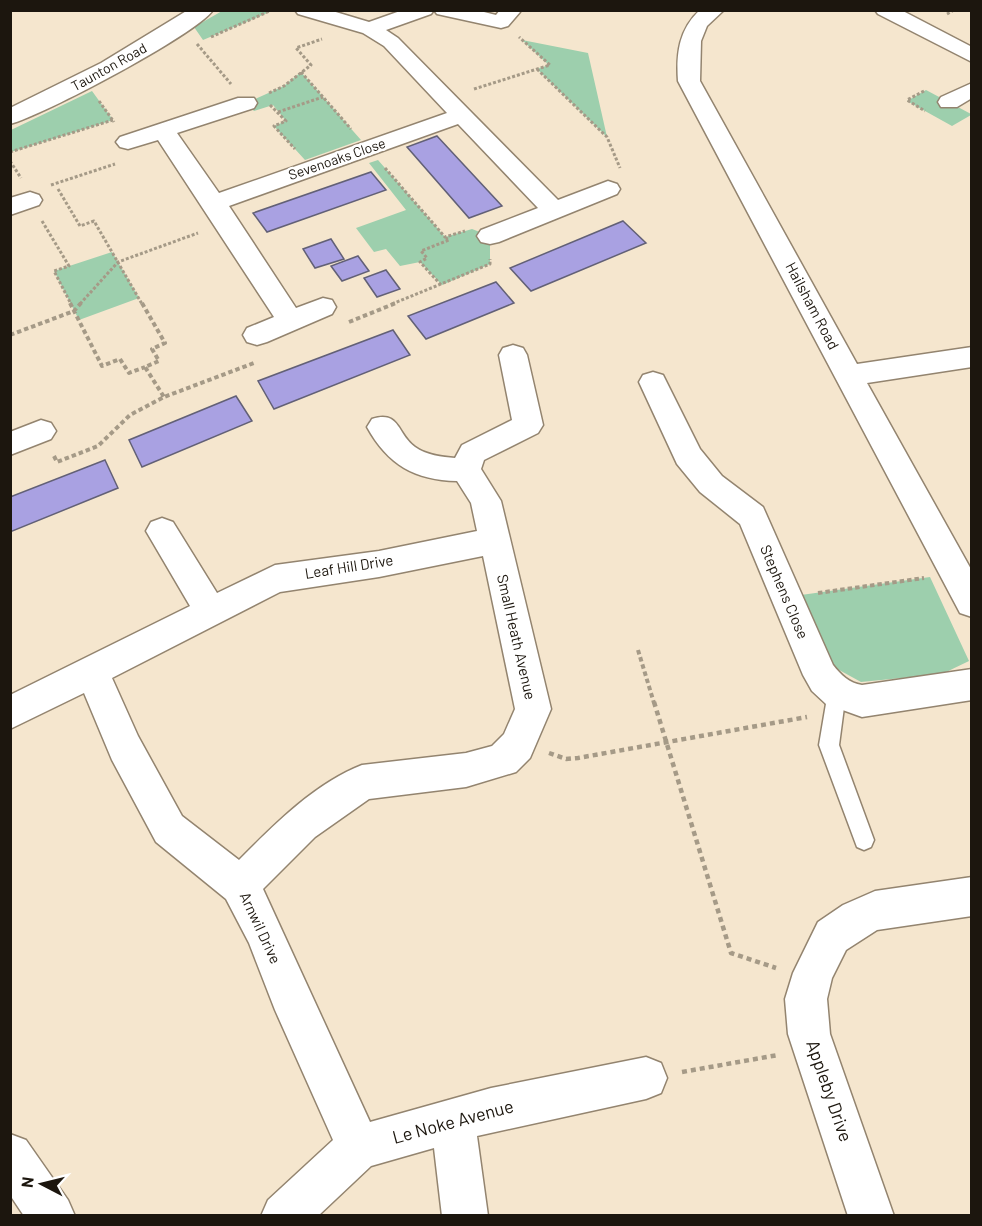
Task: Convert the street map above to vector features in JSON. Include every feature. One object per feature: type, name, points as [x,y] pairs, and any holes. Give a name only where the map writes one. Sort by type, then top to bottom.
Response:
[{"type":"street","name":"Taunton Road","points":[[10,117],[85,81],[157,41],[203,10]]},
{"type":"street","points":[[304,10],[364,28],[391,42],[553,209]]},
{"type":"street","points":[[364,28],[424,10]]},
{"type":"street","points":[[444,10],[506,17]]},
{"type":"street","name":"Hailsham Road","points":[[714,10],[705,16],[693,32],[688,49],[689,81],[972,603]]},
{"type":"street","points":[[885,10],[972,56]]},
{"type":"street","points":[[950,102],[972,89]]},
{"type":"street","points":[[128,142],[246,103]]},
{"type":"street","name":"Sevenoaks Close","points":[[221,212],[312,168],[368,148],[453,107]]},
{"type":"street","points":[[163,130],[221,212],[290,320]]},
{"type":"street","points":[[490,236],[608,189]]},
{"type":"street","points":[[257,335],[323,307]]},
{"type":"street","points":[[382,427],[404,456],[438,469],[466,470],[472,453],[528,425],[513,355]]},
{"type":"street","points":[[849,375],[972,357]]},
{"type":"street","name":"Stephens Close","points":[[653,382],[688,456],[711,484],[752,516],[819,675],[827,686],[837,692]]},
{"type":"street","points":[[10,444],[41,431]]},
{"type":"street","name":"Small Heath Avenue","points":[[240,885],[302,824],[362,782],[466,770],[503,759],[518,742],[533,709],[486,501],[466,470]]},
{"type":"street","points":[[162,531],[210,611]]},
{"type":"street","name":"Leaf Hill Drive","points":[[10,713],[275,579],[379,564],[494,541]]},
{"type":"street","name":"Arnwil Drive","points":[[93,672],[125,748],[169,829],[240,885],[265,933],[289,996],[359,1147]]},
{"type":"street","points":[[837,692],[850,699],[862,701],[972,684]]},
{"type":"street","name":"Appleby Drive","points":[[872,1215],[809,1034],[806,999],[811,980],[832,936],[857,919],[875,911],[972,896]]},
{"type":"street","name":"Le Noke Avenue","points":[[284,1215],[359,1147],[491,1110],[646,1078]]},
{"type":"street","points":[[453,1121],[465,1215]]},
{"type":"street","points":[[10,1156],[52,1215]]},
{"type":"lane","points":[[837,692],[829,745],[864,840]]},
{"type":"path","points":[[272,10],[197,43],[254,111],[272,105],[286,121],[274,126],[312,168]]},
{"type":"path","points":[[453,107],[550,65],[506,17]]},
{"type":"path","points":[[246,103],[284,86],[311,65],[296,48],[364,28]]},
{"type":"path","points":[[537,69],[607,138],[625,179],[608,189]]},
{"type":"path","points":[[301,72],[449,240],[422,251],[427,258],[420,262],[441,285]]},
{"type":"path","points":[[54,184],[80,226],[94,221],[165,343],[152,349],[159,361],[129,373],[120,359],[102,366],[54,272],[69,266],[20,203],[28,192],[137,156],[85,81]]},
{"type":"path","points":[[278,112],[323,97]]},
{"type":"path","points":[[10,152],[112,120]]},
{"type":"path","points":[[10,335],[74,311],[118,262],[221,212]]},
{"type":"path","points":[[323,307],[345,323],[490,264],[490,236],[472,229],[445,237]]},
{"type":"path","points":[[41,431],[57,462],[98,446],[130,415],[164,397],[255,363],[257,335]]},
{"type":"path","points":[[145,367],[164,397]]},
{"type":"path","points":[[788,597],[956,574]]},
{"type":"path","points":[[638,650],[664,742],[731,953],[811,980]]},
{"type":"path","points":[[518,742],[566,759],[813,716],[837,692]]},
{"type":"path","points":[[646,1078],[814,1049]]},
{"type":"green space","points":[[272,10],[203,40],[194,27],[222,11]]},
{"type":"green space","points":[[522,40],[588,53],[607,137],[537,69],[549,65]]},
{"type":"green space","points":[[301,72],[361,140],[305,160],[274,126],[286,121],[273,105],[254,111],[246,103],[284,86]]},
{"type":"green space","points":[[926,90],[971,115],[952,126],[907,101]]},
{"type":"green space","points":[[92,91],[113,120],[11,152],[11,130]]},
{"type":"green space","points":[[378,160],[445,237],[472,229],[490,236],[490,264],[442,285],[420,262],[400,266],[386,249],[374,252],[356,228],[406,210],[369,163]]},
{"type":"green space","points":[[112,252],[139,298],[79,320],[54,271]]},
{"type":"green space","points":[[930,577],[969,661],[942,674],[861,682],[830,665],[801,595]]},
{"type":"building","points":[[437,136],[502,206],[469,218],[407,147]]},
{"type":"building","points":[[371,172],[386,190],[267,232],[253,213]]},
{"type":"building","points":[[623,221],[646,243],[531,291],[510,268]]},
{"type":"building","points":[[331,239],[344,259],[315,268],[303,249]]},
{"type":"building","points":[[358,256],[369,271],[342,281],[331,266]]},
{"type":"building","points":[[386,270],[400,289],[377,297],[364,278]]},
{"type":"building","points":[[496,282],[514,303],[426,339],[408,316]]},
{"type":"building","points":[[393,330],[410,355],[274,409],[258,381]]},
{"type":"building","points":[[236,396],[252,421],[142,467],[129,440]]},
{"type":"building","points":[[105,460],[118,488],[10,532],[10,497]]}]
